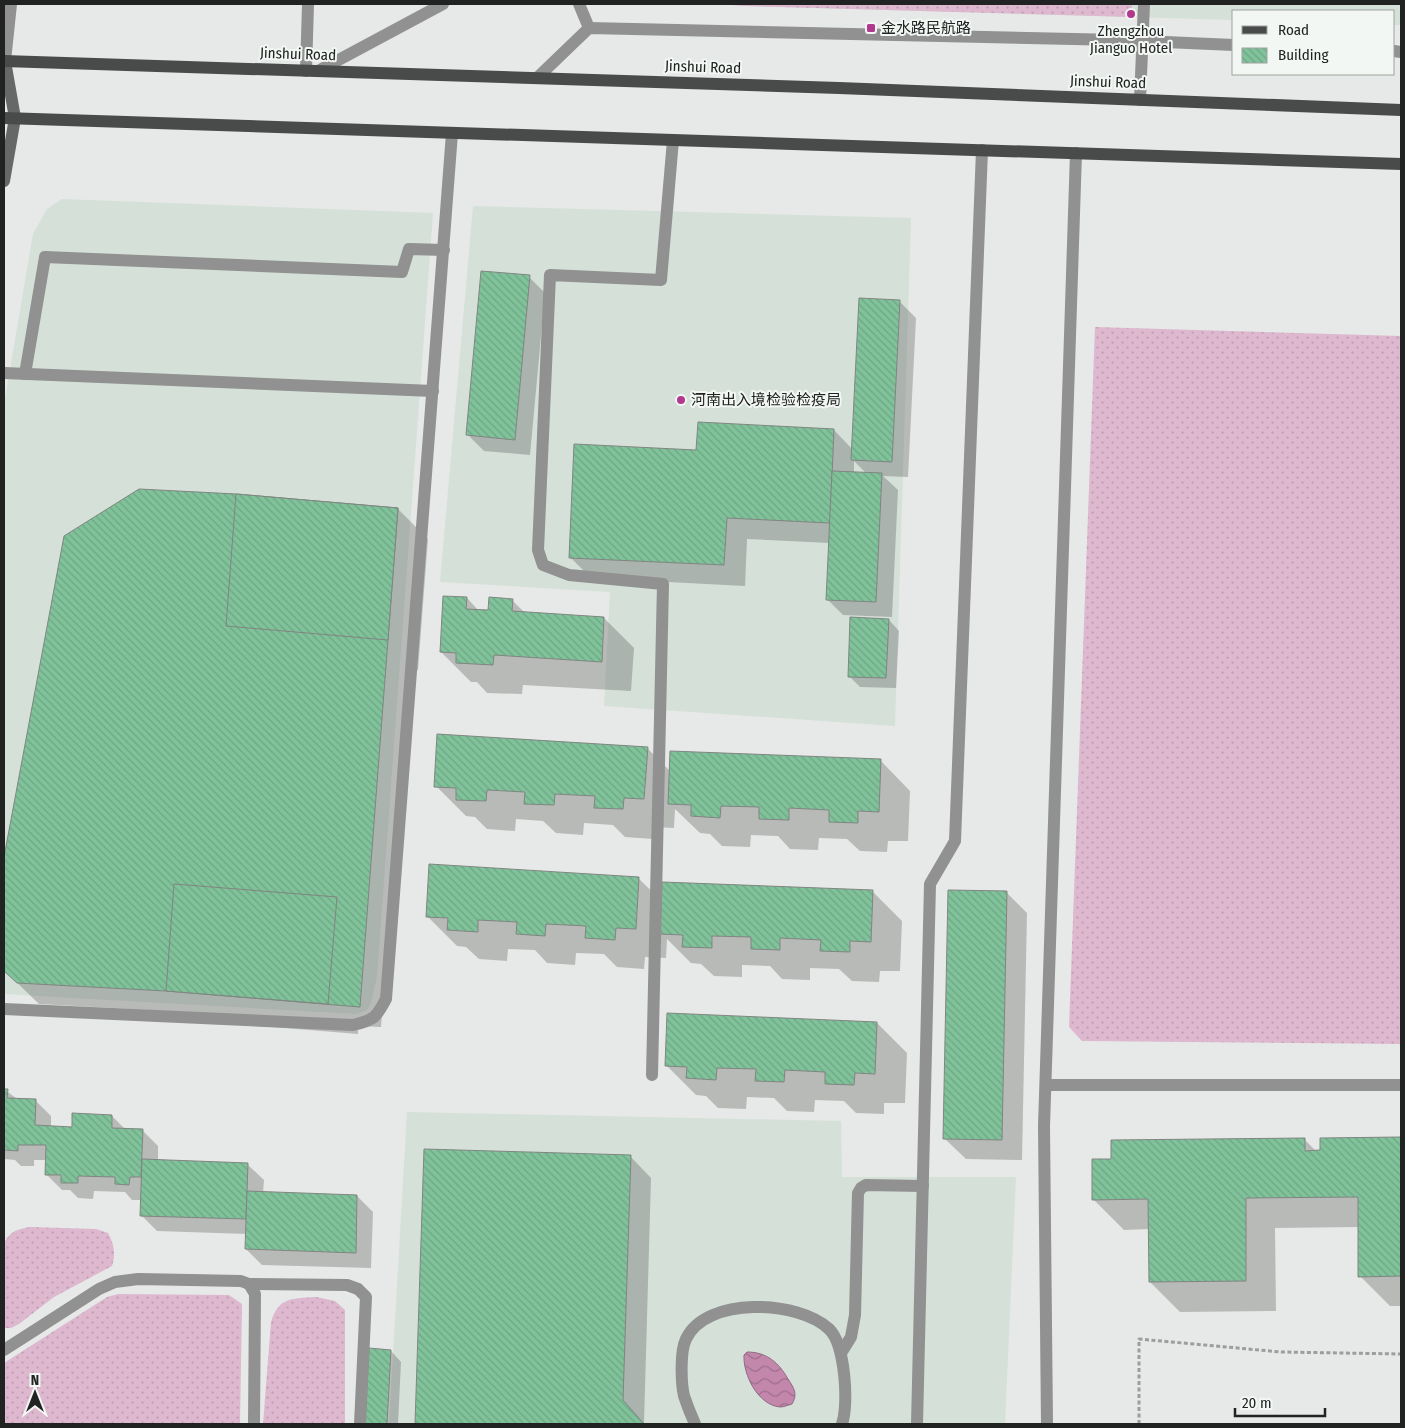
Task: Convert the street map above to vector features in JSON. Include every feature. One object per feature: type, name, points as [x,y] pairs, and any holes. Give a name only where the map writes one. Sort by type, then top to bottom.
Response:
[{"type":"main road","name":"Jinshui Road","points":[[4,61],[537,78],[1401,110]]},
{"type":"main road","points":[[9,118],[1401,164]]},
{"type":"street","points":[[4,181],[9,118],[4,61],[11,4]]},
{"type":"street","points":[[308,4],[312,71],[444,4]]},
{"type":"street","points":[[579,4],[589,28]]},
{"type":"street","points":[[1140,100],[1144,4]]},
{"type":"street","points":[[537,78],[589,28],[1142,41],[1232,45]]},
{"type":"street","points":[[4,1009],[354,1025],[366,1022],[378,1015],[386,999],[452,133]]},
{"type":"street","points":[[652,1075],[663,584],[569,575],[543,565],[538,550],[550,276],[661,280],[673,140]]},
{"type":"street","points":[[917,1424],[930,884],[955,841],[982,150]]},
{"type":"street","points":[[1047,1424],[1044,1136],[1076,153]]},
{"type":"street","points":[[25,374],[45,257],[402,272],[409,248],[444,250]]},
{"type":"street","points":[[4,373],[433,391]]},
{"type":"street","points":[[1046,1085],[1401,1085]]},
{"type":"street","points":[[840,1353],[851,1338],[854,1316],[858,1193],[866,1185],[923,1186]]},
{"type":"street","points":[[4,1350],[99,1289],[115,1282],[138,1279],[241,1280],[249,1284],[347,1284],[358,1288],[366,1298],[360,1424]]},
{"type":"street","points":[[249,1284],[255,1294],[254,1424]]},
{"type":"street","points":[[695,1424],[684,1395],[682,1357],[686,1340],[696,1324],[726,1310],[756,1307],[787,1309],[802,1313],[814,1318],[831,1330],[840,1353],[846,1383],[842,1424]]},
{"type":"path","points":[[1139,1424],[1139,1339],[1281,1352],[1401,1354]]},
{"type":"shaded area","name":"Zhengzhou Jianguo Hotel","points":[[720,4],[1401,4],[1401,25],[1395,25],[1395,10],[1232,10],[1232,20]]},
{"type":"shaded area","points":[[720,4],[1132,4],[1132,17],[744,6]]},
{"type":"shaded area","points":[[62,199],[433,213],[377,976],[371,1003],[367,1010],[356,1014],[4,994],[4,405],[33,234],[47,209]]},
{"type":"shaded area","name":"河南出入境检验检疫局","points":[[473,206],[911,218],[895,726],[604,706],[610,592],[440,582]]},
{"type":"shaded area","points":[[1095,327],[1401,336],[1401,1044],[1082,1041],[1069,1027]]},
{"type":"shaded area","points":[[407,1112],[841,1121],[842,1177],[1016,1177],[1005,1424],[389,1424]]},
{"type":"shaded area","points":[[30,1227],[96,1229],[108,1233],[114,1249],[112,1266],[54,1297],[19,1324],[11,1328],[4,1328],[4,1243],[15,1231]]},
{"type":"shaded area","points":[[118,1294],[229,1295],[242,1304],[240,1424],[4,1424],[4,1363],[107,1297]]},
{"type":"shaded area","points":[[316,1297],[335,1301],[345,1310],[345,1424],[263,1424],[271,1322],[274,1314],[278,1307],[288,1300]]},
{"type":"water","points":[[747,1352],[766,1356],[781,1368],[794,1391],[795,1397],[792,1404],[780,1407],[772,1405],[759,1395],[753,1388],[746,1371],[744,1355]]},
{"type":"building","points":[[481,271],[530,275],[515,440],[466,435]]},
{"type":"building","points":[[859,298],[900,300],[892,462],[851,460]]},
{"type":"building","points":[[698,422],[834,429],[830,523],[727,518],[724,565],[569,558],[574,444],[696,450]]},
{"type":"building","points":[[832,471],[882,473],[876,602],[826,600]]},
{"type":"building","points":[[139,489],[236,494],[398,508],[360,1007],[166,991],[17,983],[4,971],[4,857],[64,536]]},
{"type":"building","points":[[236,494],[398,508],[388,640],[226,626]]},
{"type":"building","points":[[443,596],[467,597],[466,609],[488,610],[489,597],[513,599],[512,611],[604,617],[602,662],[494,655],[493,665],[456,663],[456,653],[440,652]]},
{"type":"building","points":[[850,617],[889,619],[886,678],[848,677]]},
{"type":"building","points":[[437,734],[648,747],[644,799],[624,798],[623,809],[594,808],[595,796],[555,794],[554,805],[524,804],[525,792],[487,790],[486,801],[456,800],[456,788],[434,787]]},
{"type":"building","points":[[670,751],[881,759],[879,812],[858,811],[858,823],[829,822],[829,810],[789,808],[789,820],[759,819],[759,807],[721,806],[720,818],[691,816],[691,805],[668,804]]},
{"type":"building","points":[[429,864],[639,877],[636,929],[616,928],[615,940],[585,938],[586,926],[546,924],[545,936],[516,934],[517,922],[478,920],[478,932],[447,930],[448,918],[426,917]]},
{"type":"building","points":[[662,882],[873,890],[871,942],[850,941],[850,952],[820,951],[821,940],[780,938],[780,950],[751,949],[751,937],[712,936],[712,948],[682,947],[683,935],[660,934]]},
{"type":"building","points":[[174,884],[337,897],[328,1004],[166,991]]},
{"type":"building","points":[[948,890],[1007,891],[1002,1140],[943,1139]]},
{"type":"building","points":[[667,1013],[877,1022],[875,1074],[855,1073],[854,1085],[825,1084],[825,1072],[785,1070],[784,1082],[755,1081],[756,1069],[717,1068],[716,1080],[686,1078],[687,1067],[665,1066]]},
{"type":"building","points":[[4,1089],[8,1089],[7,1098],[36,1099],[35,1125],[72,1127],[72,1113],[112,1115],[112,1128],[143,1129],[141,1177],[130,1177],[129,1185],[115,1184],[115,1177],[78,1176],[78,1183],[61,1183],[61,1175],[45,1175],[46,1145],[18,1145],[18,1151],[4,1150]]},
{"type":"building","points":[[1401,1137],[1401,1276],[1358,1277],[1358,1197],[1246,1198],[1246,1281],[1149,1282],[1148,1199],[1092,1200],[1092,1159],[1111,1159],[1111,1140],[1305,1138],[1305,1151],[1320,1150],[1320,1138]]},
{"type":"building","points":[[424,1149],[631,1155],[623,1400],[644,1424],[415,1424]]},
{"type":"building","points":[[142,1159],[248,1163],[246,1219],[140,1216]]},
{"type":"building","points":[[247,1191],[357,1195],[356,1253],[245,1249]]},
{"type":"building","points":[[369,1348],[391,1350],[387,1424],[365,1424]]},
{"type":"place","name":"Zhengzhou Jianguo Hotel","points":[[1131,14]]},
{"type":"place","name":"金水路民航路","points":[[871,28]]},
{"type":"place","name":"河南出入境检验检疫局","points":[[681,400]]}]
